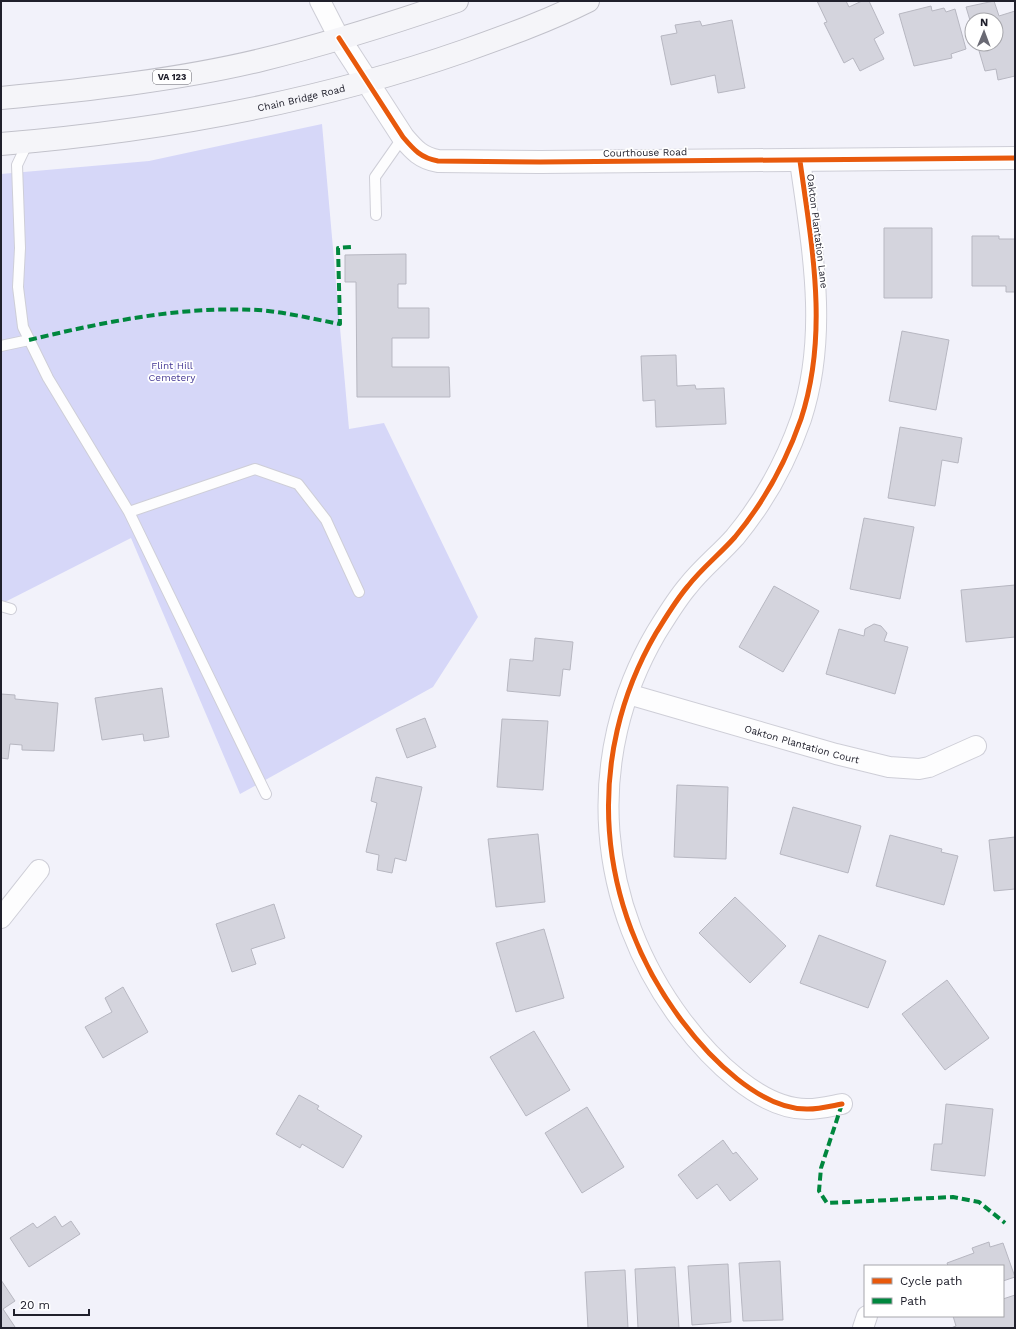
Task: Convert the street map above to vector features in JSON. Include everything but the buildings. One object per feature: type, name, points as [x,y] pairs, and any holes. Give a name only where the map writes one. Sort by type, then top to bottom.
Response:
[{"type":"main road","name":"VA 123","points":[[1,98],[72,92],[176,76],[260,60],[339,38],[457,1]]},
{"type":"main road","name":"Chain Bridge Road","points":[[1,144],[126,131],[191,121],[368,82],[507,36],[588,1]]},
{"type":"street","points":[[320,1],[339,38]]},
{"type":"street","name":"Courthouse Road","points":[[339,38],[403,137],[415,152],[427,159],[438,161],[800,161],[1015,158]]},
{"type":"street","name":"Oakton Plantation Lane","points":[[800,161],[815,269],[818,314],[813,368],[808,394],[800,420],[781,466],[756,510],[734,538],[688,586],[667,615],[650,645],[628,694],[614,742],[610,771],[608,819],[611,855],[619,895],[631,934],[646,966],[667,1001],[691,1033],[722,1066],[756,1093],[776,1103],[806,1110],[842,1104]]},
{"type":"street","name":"Oakton Plantation Court","points":[[628,694],[836,754],[889,767],[919,769],[929,767],[976,746]]},
{"type":"street","points":[[1,918],[40,870]]},
{"type":"street","points":[[863,1328],[866,1317]]},
{"type":"lane","points":[[376,215],[374,177],[403,137]]},
{"type":"lane","points":[[28,142],[17,165],[20,248],[18,287],[23,327],[48,378],[130,512],[266,794]]},
{"type":"lane","points":[[1,346],[29,340]]},
{"type":"lane","points":[[130,512],[255,469],[298,484],[326,520],[359,592]]},
{"type":"green space","name":"Flint Hill Cemetery","points":[[322,124],[349,429],[384,423],[478,617],[433,687],[240,794],[131,538],[1,604],[1,174],[149,161]]},
{"type":"marked path","points":[[29,340],[85,327],[142,317],[200,310],[258,310],[289,314],[340,324],[338,248],[351,247]]},
{"type":"marked path","points":[[842,1104],[821,1168],[819,1191],[827,1203],[953,1197],[979,1202],[1005,1223]]},
{"type":"cycle path","points":[[339,38],[403,137],[418,153],[432,160],[540,162],[1015,158]]},
{"type":"cycle path","points":[[800,161],[816,290],[814,355],[809,387],[801,419],[781,466],[765,496],[746,524],[735,537],[693,579],[679,597],[656,633],[633,681],[617,730],[609,781],[609,831],[617,881],[631,930],[653,977],[693,1035],[706,1050],[737,1079],[772,1101],[790,1107],[808,1109],[842,1104]]}]
